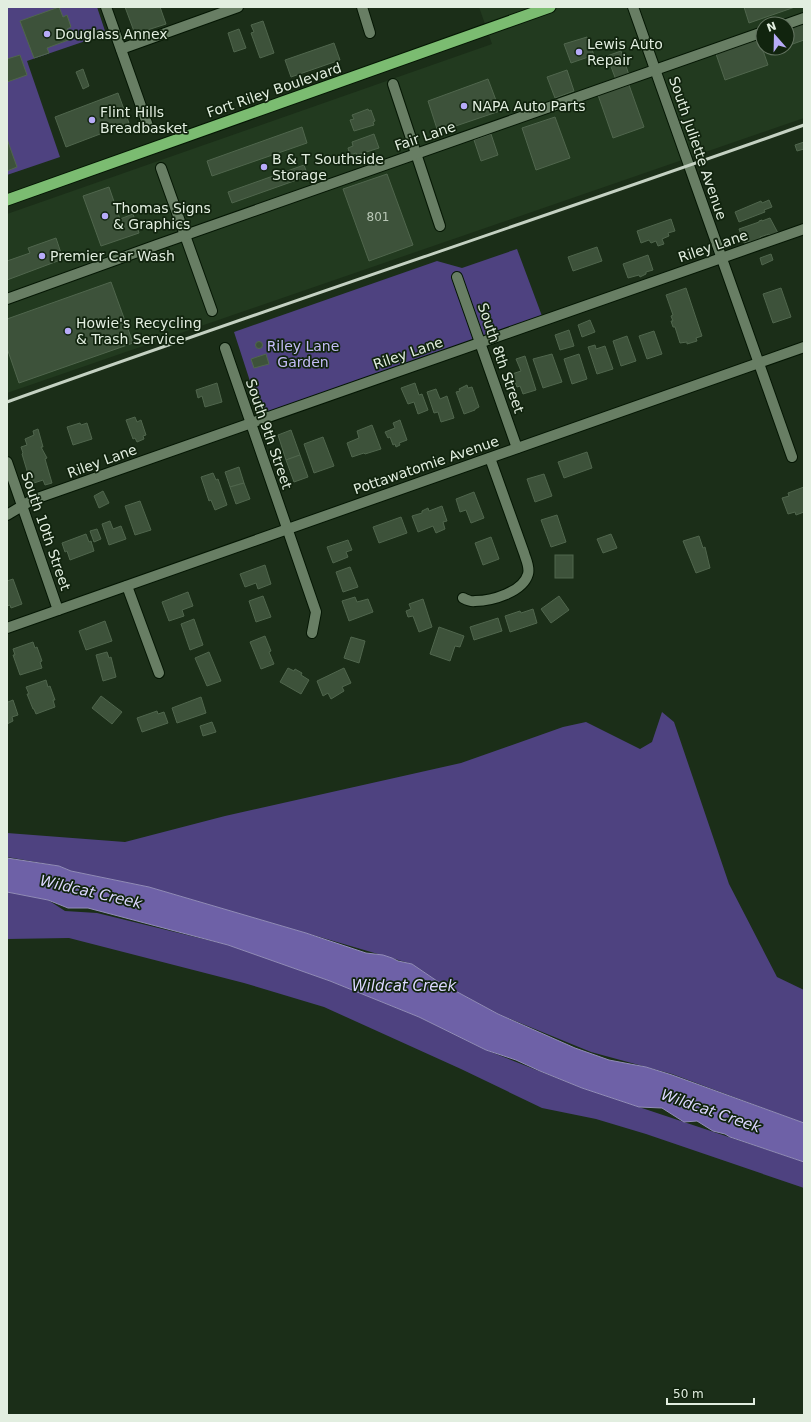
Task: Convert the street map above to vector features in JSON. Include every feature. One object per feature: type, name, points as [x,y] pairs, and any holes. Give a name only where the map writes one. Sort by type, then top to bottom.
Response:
[{"type":"highway","name":"Fort Riley Boulevard","points":[[7,200],[550,7]]},
{"type":"street","points":[[106,7],[148,126]]},
{"type":"street","points":[[121,49],[238,7]]},
{"type":"street","points":[[362,7],[370,33]]},
{"type":"street","name":"South Juliette Avenue","points":[[633,7],[792,457]]},
{"type":"street","name":"Fair Lane","points":[[7,299],[755,35]]},
{"type":"street","points":[[393,84],[440,226]]},
{"type":"street","points":[[161,168],[212,311]]},
{"type":"street","name":"Riley Lane","points":[[22,507],[32,500],[804,229]]},
{"type":"street","name":"South 8th Street","points":[[457,276],[518,448]]},
{"type":"street","name":"Pottawatomie Avenue","points":[[7,628],[804,347]]},
{"type":"street","name":"South 9th Street","points":[[224,348],[316,612],[312,633]]},
{"type":"street","points":[[463,598],[474,602],[503,596],[515,590],[528,575],[528,566],[524,553],[490,458]]},
{"type":"street","name":"South 10th Street","points":[[7,462],[58,610]]},
{"type":"street","points":[[7,515],[22,507]]},
{"type":"street","points":[[128,586],[159,673]]},
{"type":"shaded area","points":[[479,7],[804,7],[804,118],[7,393],[7,214],[492,44]]},
{"type":"green space","points":[[7,7],[97,7],[106,34],[27,61],[60,157],[7,175]]},
{"type":"green space","name":"Riley Lane Garden","points":[[517,249],[542,316],[261,415],[234,332],[437,261],[462,268]]},
{"type":"green space","points":[[662,712],[674,722],[729,884],[777,977],[804,990],[804,1123],[672,1074],[591,1052],[498,1014],[437,981],[412,964],[149,887],[71,871],[59,866],[7,857],[7,833],[125,842],[225,816],[461,763],[563,727],[586,722],[640,749],[652,742]]},
{"type":"green space","points":[[7,892],[48,900],[65,911],[97,913],[228,945],[330,981],[419,1017],[486,1050],[582,1088],[804,1162],[804,1188],[646,1134],[596,1119],[542,1108],[461,1069],[324,1007],[244,983],[69,938],[7,939]]},
{"type":"water","name":"Wildcat Creek","points":[[7,858],[59,866],[71,871],[149,887],[306,933],[366,953],[383,955],[398,961],[412,964],[437,981],[498,1014],[575,1048],[609,1060],[646,1067],[672,1075],[804,1123],[804,1162],[713,1131],[697,1121],[684,1122],[662,1108],[639,1107],[582,1088],[516,1060],[486,1050],[419,1017],[330,981],[228,945],[88,908],[68,908],[48,900],[7,892]]},
{"type":"building","name":"Douglass Annex","points":[[59,7],[63,17],[67,15],[71,27],[67,29],[71,39],[47,48],[49,53],[34,58],[20,21]]},
{"type":"building","points":[[125,7],[160,7],[166,24],[135,34]]},
{"type":"building","points":[[744,7],[795,7],[769,16],[755,16],[755,21],[749,23]]},
{"type":"building","points":[[263,21],[274,53],[260,58],[251,33],[254,32],[251,25]]},
{"type":"building","points":[[804,24],[804,40],[795,43],[795,27]]},
{"type":"building","points":[[239,29],[246,48],[234,52],[228,33]]},
{"type":"building","points":[[587,37],[594,55],[571,63],[564,44]]},
{"type":"building","points":[[755,40],[755,56],[765,56],[768,65],[725,80],[716,54]]},
{"type":"building","points":[[334,43],[340,60],[291,77],[285,60]]},
{"type":"building","points":[[621,51],[629,75],[616,80],[607,56]]},
{"type":"building","points":[[20,55],[27,75],[7,82],[7,59]]},
{"type":"building","points":[[83,69],[89,86],[83,89],[76,72]]},
{"type":"building","points":[[567,70],[574,91],[555,98],[547,77]]},
{"type":"building","name":"NAPA Auto Parts","points":[[488,79],[500,111],[438,132],[428,101]]},
{"type":"building","points":[[629,85],[644,127],[613,138],[598,95]]},
{"type":"building","name":"Flint Hills Breadbasket","points":[[118,93],[129,123],[66,147],[55,117]]},
{"type":"building","points":[[368,109],[369,111],[371,110],[375,121],[373,122],[374,125],[354,131],[350,120],[354,119],[352,115]]},
{"type":"building","points":[[555,117],[570,158],[536,170],[522,128]]},
{"type":"building","points":[[302,127],[307,143],[212,176],[207,161]]},
{"type":"building","points":[[374,134],[379,148],[357,155],[356,153],[350,155],[348,148],[353,146],[352,142]]},
{"type":"building","points":[[491,134],[498,155],[481,161],[474,140]]},
{"type":"building","points":[[7,139],[17,167],[7,171]]},
{"type":"building","points":[[804,142],[804,149],[797,151],[795,145]]},
{"type":"building","points":[[304,165],[308,176],[232,203],[228,192]]},
{"type":"building","points":[[387,174],[413,245],[369,261],[343,189]]},
{"type":"building","name":"Thomas Signs & Graphics","points":[[109,187],[120,219],[133,214],[139,233],[101,246],[83,196]]},
{"type":"building","points":[[769,200],[772,207],[764,210],[765,212],[739,222],[735,212],[761,201],[762,203]]},
{"type":"building","points":[[770,218],[778,233],[760,237],[761,240],[751,243],[750,241],[744,243],[739,229]]},
{"type":"building","points":[[671,219],[675,231],[668,233],[669,236],[662,239],[664,244],[658,246],[656,241],[651,243],[649,240],[641,243],[637,231]]},
{"type":"building","name":"Premier Car Wash","points":[[56,238],[63,259],[7,280],[7,261],[30,253],[28,248]]},
{"type":"building","points":[[597,247],[602,261],[573,271],[568,257]]},
{"type":"building","points":[[771,254],[773,260],[762,265],[760,258]]},
{"type":"building","points":[[648,255],[653,270],[646,272],[646,274],[640,277],[639,275],[628,278],[623,264]]},
{"type":"building","name":"Howie's Recycling & Trash Service","points":[[111,282],[133,343],[19,383],[7,348],[7,319]]},
{"type":"building","points":[[686,288],[702,336],[696,338],[697,341],[687,344],[687,342],[680,343],[675,327],[673,327],[671,316],[673,315],[666,295]]},
{"type":"building","points":[[781,288],[791,317],[773,323],[763,294]]},
{"type":"building","points":[[590,320],[595,332],[582,337],[578,325]]},
{"type":"building","points":[[569,330],[574,346],[560,350],[555,335]]},
{"type":"building","points":[[654,331],[662,354],[647,359],[639,336]]},
{"type":"building","points":[[627,336],[636,361],[621,366],[613,341]]},
{"type":"building","points":[[259,341],[262,342],[262,348],[259,349],[256,348],[255,345],[256,342]]},
{"type":"building","points":[[595,345],[596,349],[605,346],[613,369],[597,374],[588,347]]},
{"type":"building","points":[[266,354],[269,364],[254,368],[251,359]]},
{"type":"building","points":[[552,354],[562,382],[543,388],[533,359]]},
{"type":"building","points":[[579,354],[587,379],[572,384],[564,359]]},
{"type":"building","points":[[525,356],[536,390],[523,394],[520,386],[517,387],[512,374],[521,371],[516,359]]},
{"type":"building","points":[[217,383],[222,402],[205,407],[202,396],[198,398],[196,390]]},
{"type":"building","points":[[415,383],[419,395],[422,394],[428,410],[418,414],[414,402],[408,404],[401,388]]},
{"type":"building","points":[[467,385],[468,388],[472,387],[479,407],[464,414],[456,392],[460,391],[459,389]]},
{"type":"building","points":[[436,389],[440,399],[447,396],[454,418],[441,422],[438,412],[434,413],[427,392]]},
{"type":"building","points":[[135,417],[137,422],[141,420],[146,435],[143,436],[144,439],[137,442],[135,438],[133,439],[126,420]]},
{"type":"building","points":[[400,420],[407,440],[399,443],[400,445],[396,447],[395,444],[393,445],[390,437],[388,438],[385,432],[395,428],[393,423]]},
{"type":"building","points":[[80,423],[81,425],[87,423],[92,439],[73,445],[67,427]]},
{"type":"building","points":[[372,425],[381,449],[352,457],[347,443],[359,438],[357,431]]},
{"type":"building","points":[[38,429],[43,447],[41,447],[47,458],[45,459],[52,483],[45,485],[43,480],[31,484],[21,447],[27,445],[25,439],[34,435],[33,431]]},
{"type":"building","points":[[291,430],[300,455],[286,460],[278,435]]},
{"type":"building","points":[[323,437],[334,466],[314,473],[304,444]]},
{"type":"building","points":[[587,452],[592,468],[564,478],[558,462]]},
{"type":"building","points":[[300,455],[308,477],[294,482],[286,460]]},
{"type":"building","points":[[239,467],[244,483],[230,487],[225,472]]},
{"type":"building","points":[[213,473],[216,480],[218,479],[227,505],[215,510],[211,500],[209,501],[201,477]]},
{"type":"building","points":[[544,474],[552,496],[535,502],[527,479]]},
{"type":"building","points":[[244,483],[250,499],[236,504],[230,487]]},
{"type":"building","points":[[804,487],[804,512],[796,515],[795,512],[788,514],[782,498],[789,496],[788,493]]},
{"type":"building","points":[[103,491],[109,503],[99,508],[94,496]]},
{"type":"building","points":[[474,492],[484,518],[471,523],[466,510],[460,512],[456,499]]},
{"type":"building","points":[[140,501],[151,530],[135,535],[125,506]]},
{"type":"building","points":[[442,506],[447,521],[443,522],[445,529],[436,533],[433,526],[418,532],[412,516],[422,513],[422,511],[428,508],[429,511]]},
{"type":"building","points":[[557,515],[566,542],[551,547],[541,520]]},
{"type":"building","points":[[401,517],[407,533],[379,543],[373,527]]},
{"type":"building","points":[[110,521],[113,529],[121,526],[126,539],[109,545],[102,524]]},
{"type":"building","points":[[97,529],[101,539],[94,542],[90,531]]},
{"type":"building","points":[[86,534],[89,542],[91,541],[94,551],[70,560],[62,543]]},
{"type":"building","points":[[611,534],[617,548],[603,553],[597,539]]},
{"type":"building","points":[[699,536],[703,548],[705,547],[710,568],[696,573],[683,541]]},
{"type":"building","points":[[491,537],[499,559],[483,565],[475,543]]},
{"type":"building","points":[[348,540],[352,550],[346,552],[348,557],[333,563],[327,547]]},
{"type":"building","points":[[555,555],[573,555],[573,578],[555,578]]},
{"type":"building","points":[[265,565],[271,584],[258,589],[256,583],[245,587],[240,574]]},
{"type":"building","points":[[350,567],[358,587],[343,592],[336,572]]},
{"type":"building","points":[[13,579],[22,604],[11,608],[10,605],[7,606],[7,581]]},
{"type":"building","points":[[188,592],[193,606],[182,610],[184,616],[169,621],[162,602]]},
{"type":"building","points":[[263,596],[271,617],[256,622],[249,601]]},
{"type":"building","points":[[559,596],[569,610],[551,623],[541,609]]},
{"type":"building","points":[[355,597],[357,602],[368,599],[373,612],[349,621],[342,601]]},
{"type":"building","points":[[423,599],[432,627],[419,632],[413,616],[408,617],[406,611],[411,609],[409,604]]},
{"type":"building","points":[[533,609],[537,623],[510,632],[505,616],[520,611],[521,613]]},
{"type":"building","points":[[498,618],[502,631],[474,640],[470,627]]},
{"type":"building","points":[[194,619],[203,645],[190,650],[181,624]]},
{"type":"building","points":[[105,621],[112,641],[86,650],[79,631]]},
{"type":"building","points":[[439,627],[464,636],[460,647],[455,646],[450,661],[430,654]]},
{"type":"building","points":[[265,636],[274,664],[261,669],[250,642]]},
{"type":"building","points":[[351,637],[365,641],[359,663],[344,658]]},
{"type":"building","points":[[33,642],[35,648],[37,647],[42,661],[40,662],[42,668],[20,675],[13,655],[15,655],[13,649]]},
{"type":"building","points":[[107,652],[109,658],[111,657],[116,677],[103,681],[96,655]]},
{"type":"building","points":[[209,652],[221,681],[207,686],[195,658]]},
{"type":"building","points":[[288,668],[294,671],[295,669],[302,673],[301,675],[309,680],[301,694],[280,682]]},
{"type":"building","points":[[344,668],[351,683],[342,687],[344,691],[331,699],[328,693],[323,696],[317,681]]},
{"type":"building","points":[[46,680],[55,700],[53,700],[55,707],[36,714],[27,694],[29,694],[26,687]]},
{"type":"building","points":[[101,696],[122,712],[112,724],[92,708]]},
{"type":"building","points":[[201,697],[206,713],[177,723],[172,708]]},
{"type":"building","points":[[13,700],[18,715],[12,717],[13,721],[7,724],[7,701]]},
{"type":"building","points":[[157,711],[158,714],[164,712],[168,723],[142,732],[137,718]]},
{"type":"building","points":[[212,722],[216,732],[203,736],[200,726]]},
{"type":"railway","points":[[7,402],[804,125]]},
{"type":"place","name":"Douglass Annex","points":[[47,34]]},
{"type":"place","name":"Lewis Auto Repair","points":[[579,52]]},
{"type":"place","name":"NAPA Auto Parts","points":[[464,106]]},
{"type":"place","name":"Flint Hills Breadbasket","points":[[92,120]]},
{"type":"place","name":"B & T Southside Storage","points":[[264,167]]},
{"type":"place","name":"Thomas Signs & Graphics","points":[[105,216]]},
{"type":"place","name":"Premier Car Wash","points":[[42,256]]},
{"type":"place","name":"Howie's Recycling & Trash Service","points":[[68,331]]}]
